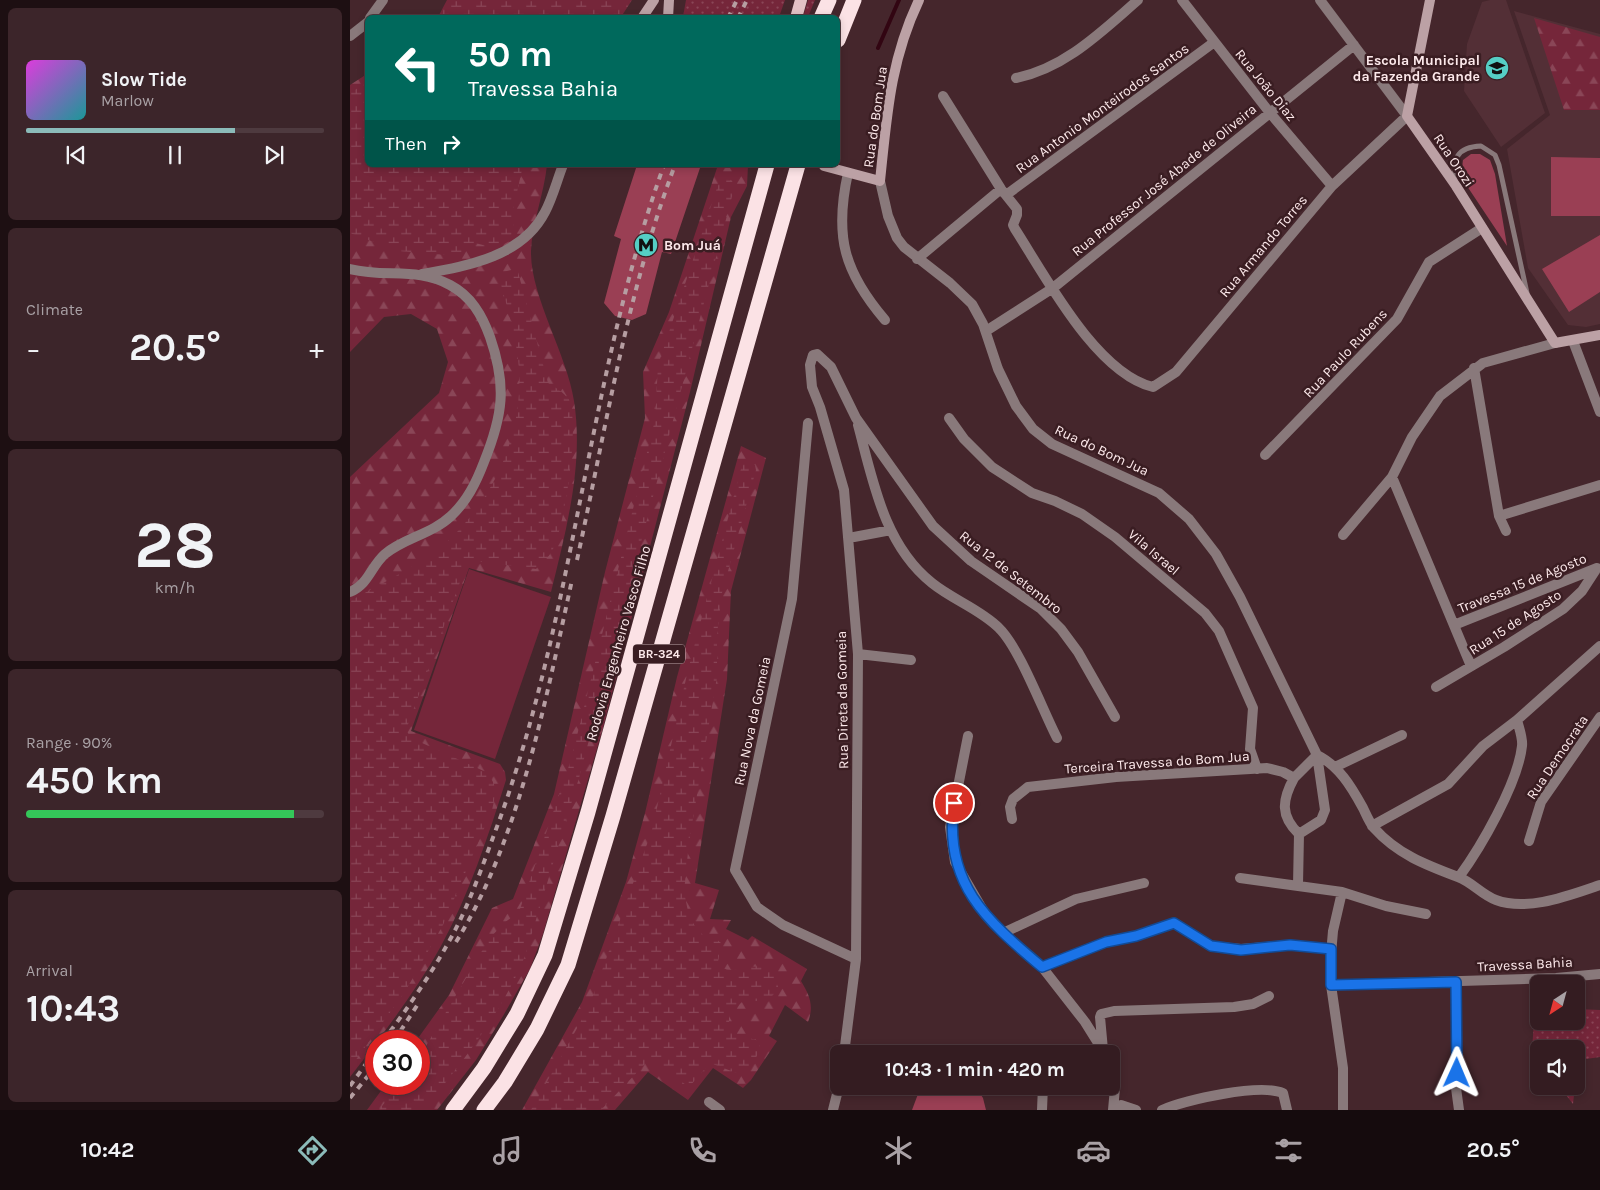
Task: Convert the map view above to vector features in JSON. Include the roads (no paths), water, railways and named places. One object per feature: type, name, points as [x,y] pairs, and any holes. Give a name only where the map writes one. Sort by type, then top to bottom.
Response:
[{"type":"highway","points":[[822,15],[828,0]]},
{"type":"highway","points":[[840,35],[854,0]]},
{"type":"highway","name":"Rodovia Engenheiro Vasco Filho","points":[[452,1110],[484,1068],[516,1014],[545,955],[588,812],[766,167]]},
{"type":"highway","name":"BR-324","points":[[484,1110],[505,1082],[537,1029],[568,965],[613,816],[797,167]]},
{"type":"main road","points":[[797,15],[801,0]]},
{"type":"main road","points":[[749,232],[760,167]]},
{"type":"street","points":[[372,15],[383,0]]},
{"type":"street","points":[[644,15],[654,0]]},
{"type":"street","points":[[668,15],[669,0]]},
{"type":"street","name":"Rua do Bom Jua","points":[[919,0],[900,46],[890,84],[880,181],[892,228],[904,247],[962,293],[978,314],[986,331],[998,369],[1016,406],[1033,429],[1059,448],[1159,493],[1189,518],[1216,554],[1240,597],[1316,755],[1325,810],[1321,820],[1299,834]]},
{"type":"street","points":[[1016,78],[1032,75],[1078,51],[1138,0]]},
{"type":"street","name":"Rua João Diaz","points":[[1182,0],[1214,43],[1332,186]]},
{"type":"street","name":"Rua Orozi","points":[[1320,0],[1407,116],[1456,186],[1555,343]]},
{"type":"street","points":[[1407,116],[1430,0]]},
{"type":"street","points":[[350,36],[365,24]]},
{"type":"street","name":"Rua Antonio Monteirodos Santos","points":[[917,259],[1004,192],[1214,43]]},
{"type":"street","name":"Rua Professor José Abade de Oliveira","points":[[986,331],[1053,288],[1354,45]]},
{"type":"street","points":[[943,96],[1004,192],[1017,209],[1013,225],[1053,288]]},
{"type":"street","name":"Rua Armando Torres","points":[[1053,288],[1104,356],[1118,370],[1139,383],[1153,386],[1162,382],[1176,372],[1332,186],[1407,116]]},
{"type":"street","points":[[350,269],[370,274],[422,274],[482,261],[511,248],[529,235],[545,213],[562,167]]},
{"type":"street","points":[[827,167],[880,181]]},
{"type":"street","points":[[848,173],[842,217],[843,241],[849,266],[858,286],[885,320]]},
{"type":"street","name":"Rua Paulo Rubens","points":[[1265,455],[1397,319],[1428,262],[1482,228]]},
{"type":"street","points":[[350,592],[365,583],[386,553],[434,527],[450,516],[472,491],[497,430],[501,404],[500,378],[484,321],[477,307],[451,285],[422,274]]},
{"type":"street","points":[[1344,535],[1392,477],[1427,412],[1440,396],[1474,368],[1483,363],[1555,343],[1600,335]]},
{"type":"street","points":[[1573,341],[1600,412]]},
{"type":"street","name":"Rua 12 de Setembro","points":[[817,354],[826,360],[837,376],[856,418],[933,526],[971,562],[1041,609],[1061,628],[1078,652],[1115,718]]},
{"type":"street","name":"Rua Direta da Gomeia","points":[[817,354],[813,355],[810,365],[812,387],[820,407],[844,490],[858,654],[856,959],[845,1045]]},
{"type":"street","points":[[1474,368],[1499,516],[1506,531]]},
{"type":"street","points":[[856,418],[878,498],[901,550],[917,570],[934,585],[999,628],[1010,642],[1057,738]]},
{"type":"street","name":"Vila Israel","points":[[949,418],[964,439],[992,467],[1032,493],[1056,501],[1082,514],[1115,537],[1205,613],[1219,631],[1253,708],[1250,749],[1257,769]]},
{"type":"street","name":"Rua Nova da Gomeia","points":[[808,423],[792,599],[735,870],[757,907],[783,925],[856,959]]},
{"type":"street","points":[[1392,477],[1471,666]]},
{"type":"street","points":[[1499,516],[1600,485]]},
{"type":"street","points":[[854,536],[891,530]]},
{"type":"street","name":"Travessa 15 de Agosto","points":[[1454,625],[1598,568]]},
{"type":"street","name":"Rua 15 de Agosto","points":[[1436,687],[1563,609],[1582,592],[1598,568]]},
{"type":"street","points":[[1372,826],[1448,784],[1483,746],[1517,720],[1600,646]]},
{"type":"street","points":[[858,654],[911,660]]},
{"type":"street","name":"Rua Democrata","points":[[1529,841],[1541,802],[1600,717]]},
{"type":"street","points":[[1459,877],[1488,833],[1511,780],[1522,745],[1517,720]]},
{"type":"street","points":[[1335,766],[1402,735]]},
{"type":"street","points":[[968,736],[950,827],[955,862],[963,879],[984,912],[1003,933],[1042,967],[1086,1022],[1100,1045]]},
{"type":"street","points":[[1298,884],[1299,834],[1287,821],[1283,809],[1285,796],[1294,778],[1316,755],[1335,766],[1343,775],[1372,826],[1408,856],[1430,868],[1459,877],[1489,897],[1508,903],[1545,900],[1600,885]]},
{"type":"street","name":"Terceira Travessa do Bom Jua","points":[[1012,819],[1010,807],[1013,799],[1019,792],[1035,785],[1116,777],[1257,769],[1276,769],[1294,778]]},
{"type":"street","points":[[1240,878],[1298,884],[1342,892],[1386,906],[1426,914]]},
{"type":"street","points":[[1003,933],[1076,899],[1144,883]]},
{"type":"street","points":[[1342,892],[1331,949],[1331,985],[1343,1068],[1343,1110]]},
{"type":"street","points":[[1042,967],[1106,942],[1136,936],[1174,923],[1211,946],[1241,950],[1290,945],[1331,949]]},
{"type":"street","name":"Travessa Bahia","points":[[1331,985],[1556,978],[1600,974]]},
{"type":"street","points":[[1456,982],[1456,1088],[1459,1110]]},
{"type":"street","points":[[1103,1045],[1100,1015],[1104,1013],[1114,1011],[1234,1008],[1254,1004],[1269,996]]},
{"type":"street","points":[[1162,1110],[1210,1096],[1241,1091],[1283,1093],[1287,1110]]},
{"type":"street","points":[[833,1110],[837,1095]]},
{"type":"street","points":[[1042,1110],[1043,1095]]},
{"type":"street","points":[[1114,1110],[1115,1095]]},
{"type":"street","points":[[709,1102],[720,1110]]},
{"type":"street","points":[[1114,1110],[1121,1105],[1136,1110]]},
{"type":"lane","points":[[1456,186],[1453,166],[1460,154],[1467,149],[1481,146],[1495,155],[1499,165],[1528,299]]},
{"type":"waterway","points":[[878,48],[899,0]]},
{"type":"railway","points":[[730,15],[737,0]]},
{"type":"railway","points":[[740,15],[747,0]]},
{"type":"railway","points":[[391,1030],[428,977],[459,923],[498,824],[524,743],[546,661],[617,328],[638,246],[663,167]]},
{"type":"railway","points":[[577,560],[631,311],[658,213],[674,167]]},
{"type":"railway","points":[[456,942],[478,902],[514,813],[541,719],[572,580]]},
{"type":"railway","points":[[401,1030],[418,1004]]},
{"type":"railway","points":[[350,1086],[365,1065]]},
{"type":"railway","points":[[350,1098],[365,1080]]},
{"type":"place","name":"Escola Municipal da Fazenda Grande","points":[[1497,68]]},
{"type":"place","name":"Bom Juá","points":[[646,245]]}]
